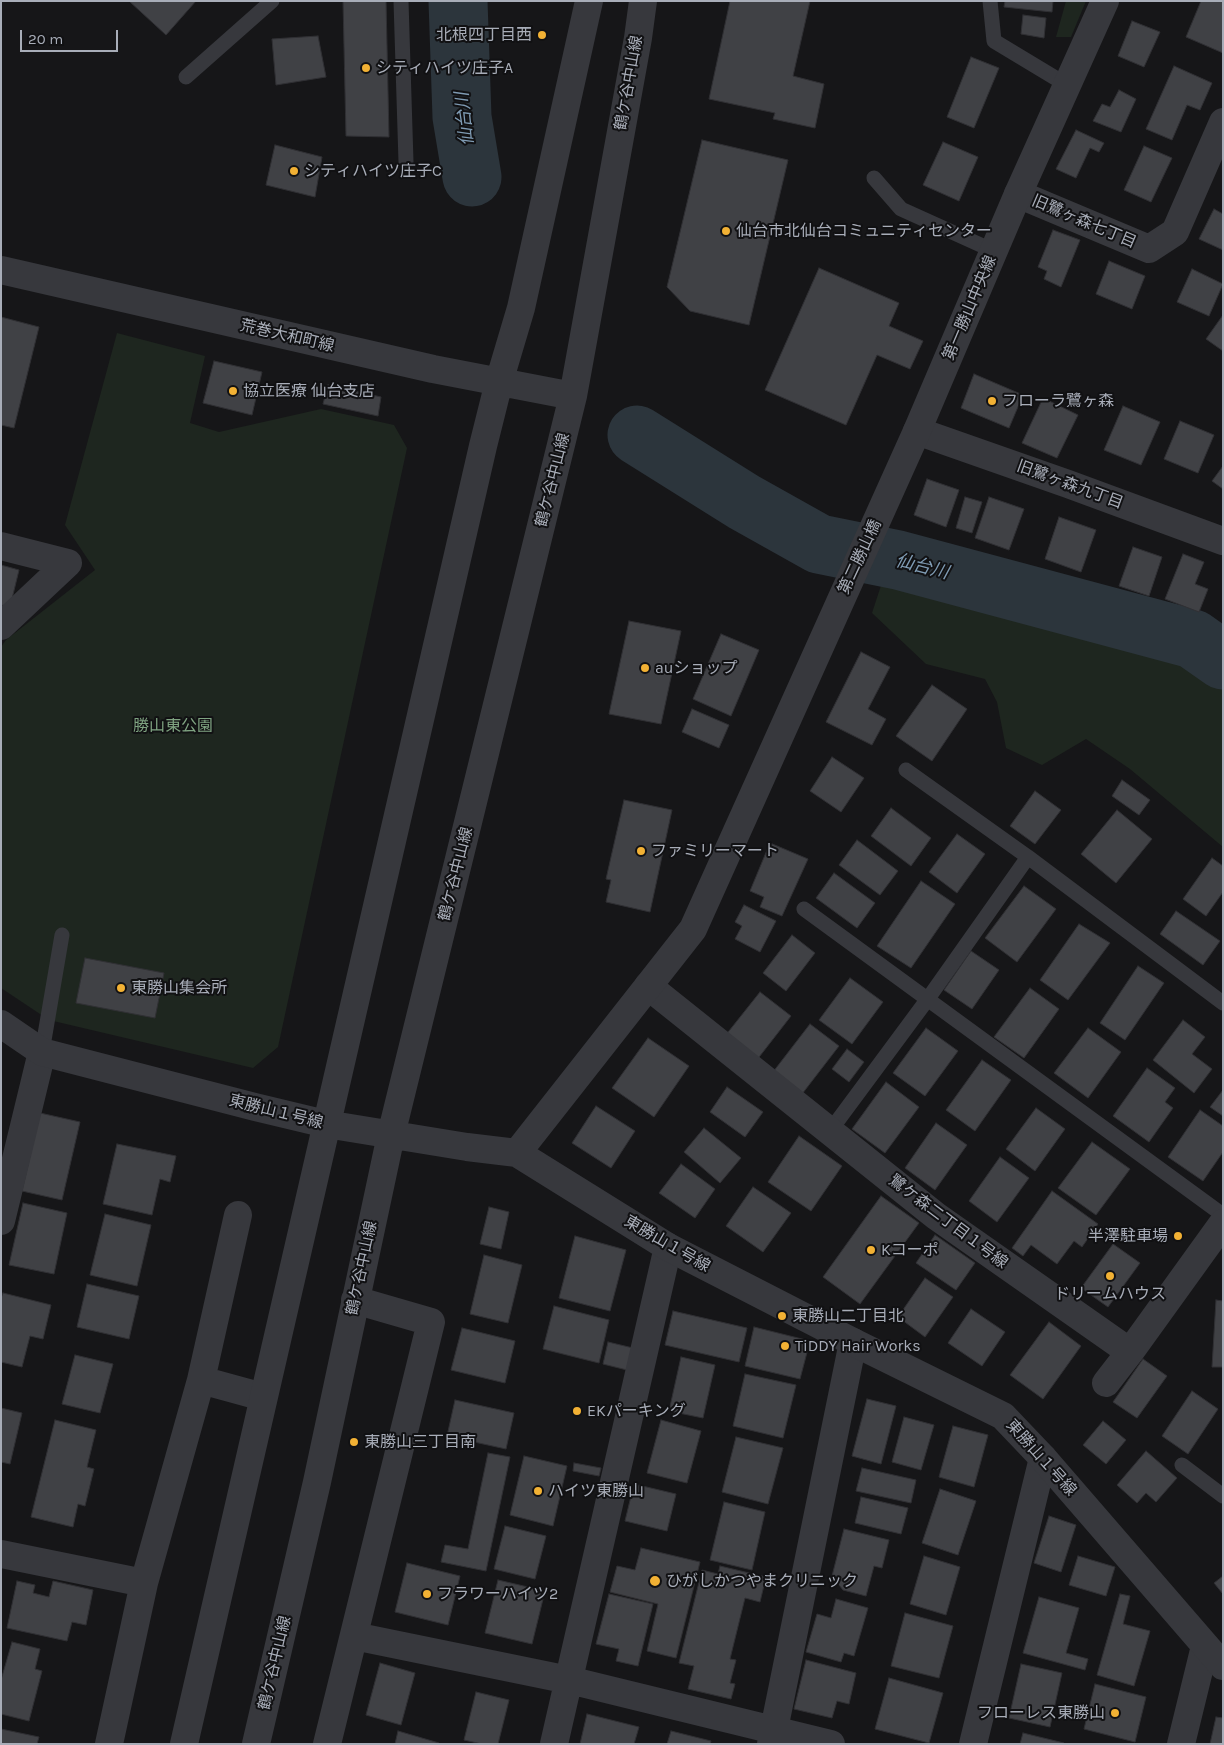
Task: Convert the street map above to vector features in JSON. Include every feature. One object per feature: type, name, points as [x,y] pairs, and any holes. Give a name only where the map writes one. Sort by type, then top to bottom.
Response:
[{"type":"street","points":[[184,1744],[326,1124],[500,382],[521,308],[589,1]]},
{"type":"street","name":"鶴ケ谷中山線","points":[[256,1744],[317,1482],[391,1135],[573,396],[638,38],[643,1]]},
{"type":"street","name":"第一勝山中央線","points":[[884,505],[1018,194],[1105,1]]},
{"type":"street","name":"旧鷺ヶ森七丁目","points":[[1018,194],[1149,249],[1175,232],[1223,122]]},
{"type":"street","name":"荒巻大和町線","points":[[1,270],[432,369],[573,396]]},
{"type":"street","name":"旧鷺ヶ森九丁目","points":[[917,431],[1223,541]]},
{"type":"street","name":"第二勝山橋","points":[[517,1153],[693,929],[884,505]]},
{"type":"street","points":[[1,546],[68,563],[1,626]]},
{"type":"street","name":"鷺ケ森二丁目１号線","points":[[648,986],[936,1216],[1130,1352]]},
{"type":"street","name":"東勝山１号線","points":[[1,1024],[42,1052],[326,1124],[517,1153],[668,1247],[1003,1416],[1042,1458],[1223,1666]]},
{"type":"street","points":[[1,1220],[42,1052]]},
{"type":"street","points":[[109,1744],[144,1583],[201,1380],[238,1215]]},
{"type":"street","points":[[1106,1383],[1223,1223]]},
{"type":"street","points":[[554,1744],[668,1247]]},
{"type":"street","points":[[327,1744],[432,1322],[355,1300]]},
{"type":"street","points":[[773,1737],[853,1342]]},
{"type":"street","points":[[201,1380],[263,1397]]},
{"type":"street","points":[[973,1744],[1042,1458]]},
{"type":"street","points":[[1,1554],[144,1583]]},
{"type":"street","points":[[354,1636],[569,1680],[773,1737],[831,1744]]},
{"type":"street","points":[[1181,1744],[1205,1646]]},
{"type":"lane","points":[[186,77],[272,1]]},
{"type":"lane","points":[[401,1],[406,162]]},
{"type":"lane","points":[[990,1],[994,41],[1067,84]]},
{"type":"lane","points":[[874,178],[901,209],[994,251]]},
{"type":"lane","points":[[906,770],[1028,857],[1223,1003]]},
{"type":"lane","points":[[830,1131],[927,1000],[1028,857]]},
{"type":"lane","points":[[804,910],[1223,1214]]},
{"type":"lane","points":[[42,1052],[62,935]]},
{"type":"lane","points":[[1182,1465],[1223,1496]]},
{"type":"green space","points":[[1066,1],[1086,1],[1071,37],[1056,37]]},
{"type":"green space","name":"勝山東公園","points":[[117,333],[205,356],[190,423],[219,432],[321,409],[394,425],[407,448],[278,1047],[253,1068],[49,1020],[1,988],[1,647],[6,640],[95,570],[65,525]]},
{"type":"green space","points":[[888,564],[1074,615],[1167,650],[1223,678],[1223,847],[1130,769],[1086,739],[1042,765],[1006,748],[997,702],[985,679],[926,664],[872,613]]},
{"type":"building","points":[[129,1],[196,1],[166,35]]},
{"type":"building","name":"シティハイツ庄子A","points":[[343,1],[386,1],[389,137],[346,136]]},
{"type":"building","points":[[730,1],[810,1],[793,76],[824,84],[815,128],[773,119],[775,113],[709,99]]},
{"type":"building","points":[[1005,1],[1053,1],[1052,12],[1004,7]]},
{"type":"building","points":[[1201,1],[1223,1],[1223,53],[1186,37]]},
{"type":"building","points":[[1023,15],[1046,18],[1044,38],[1021,34]]},
{"type":"building","points":[[1132,21],[1160,32],[1144,67],[1118,56]]},
{"type":"building","points":[[318,36],[326,77],[276,85],[272,39]]},
{"type":"building","points":[[971,57],[999,68],[974,128],[947,117]]},
{"type":"building","points":[[1174,66],[1212,83],[1200,110],[1187,105],[1172,140],[1146,129]]},
{"type":"building","points":[[1119,90],[1136,99],[1121,132],[1093,121],[1102,104],[1110,107]]},
{"type":"building","points":[[1076,130],[1104,143],[1099,152],[1090,148],[1076,178],[1056,169]]},
{"type":"building","points":[[702,140],[788,160],[749,325],[690,311],[667,287]]},
{"type":"building","points":[[943,142],[978,157],[959,201],[923,185]]},
{"type":"building","name":"シティハイツ庄子C","points":[[275,145],[322,157],[315,197],[266,185]]},
{"type":"building","points":[[1144,146],[1172,158],[1151,202],[1124,190]]},
{"type":"building","points":[[1214,209],[1223,214],[1223,250],[1199,239]]},
{"type":"building","points":[[1053,230],[1080,240],[1061,287],[1044,279],[1047,271],[1038,267]]},
{"type":"building","points":[[1109,261],[1145,276],[1132,309],[1096,294]]},
{"type":"building","points":[[819,268],[899,303],[889,326],[923,341],[910,369],[877,355],[846,425],[765,390]]},
{"type":"building","points":[[1192,269],[1223,284],[1209,316],[1177,302]]},
{"type":"building","points":[[1223,315],[1223,351],[1206,339]]},
{"type":"building","points":[[1,317],[39,327],[14,428],[1,425]]},
{"type":"building","points":[[214,361],[262,372],[252,415],[203,403]]},
{"type":"building","name":"フローラ鷺ヶ森","points":[[974,374],[1023,395],[1009,428],[961,408]]},
{"type":"building","points":[[328,385],[381,397],[378,416],[323,404]]},
{"type":"building","points":[[1043,398],[1078,415],[1057,458],[1022,443]]},
{"type":"building","points":[[1123,406],[1160,422],[1141,465],[1104,450]]},
{"type":"building","points":[[1180,421],[1214,435],[1198,473],[1164,459]]},
{"type":"building","points":[[1223,466],[1223,489],[1212,481]]},
{"type":"building","points":[[927,479],[959,490],[946,527],[914,515]]},
{"type":"building","points":[[965,497],[982,502],[972,533],[956,528]]},
{"type":"building","points":[[989,497],[1024,509],[1009,550],[975,538]]},
{"type":"building","points":[[1059,517],[1096,530],[1081,572],[1045,559]]},
{"type":"building","points":[[1133,547],[1162,557],[1149,596],[1119,586]]},
{"type":"building","points":[[1183,554],[1204,562],[1195,584],[1208,589],[1199,612],[1165,599]]},
{"type":"building","points":[[1,565],[19,570],[10,607],[1,605]]},
{"type":"building","points":[[629,621],[681,631],[661,724],[609,714]]},
{"type":"building","points":[[721,634],[759,650],[731,716],[693,699]]},
{"type":"building","points":[[861,652],[890,667],[868,709],[886,719],[872,745],[826,722]]},
{"type":"building","points":[[932,685],[967,709],[932,761],[896,736]]},
{"type":"building","points":[[692,709],[729,725],[719,748],[682,732]]},
{"type":"building","points":[[832,757],[864,778],[841,812],[810,791]]},
{"type":"building","points":[[1122,780],[1150,800],[1139,815],[1112,796]]},
{"type":"building","points":[[1035,791],[1061,810],[1035,844],[1010,826]]},
{"type":"building","points":[[624,800],[672,810],[650,912],[606,902],[611,880],[606,879]]},
{"type":"building","points":[[891,808],[931,838],[911,866],[871,836]]},
{"type":"building","points":[[1117,810],[1152,839],[1116,883],[1081,854]]},
{"type":"building","points":[[957,834],[985,854],[957,893],[929,872]]},
{"type":"building","points":[[857,840],[898,871],[880,895],[839,865]]},
{"type":"building","points":[[770,843],[808,859],[782,916],[760,907],[764,897],[750,891]]},
{"type":"building","points":[[1212,858],[1223,866],[1223,892],[1206,916],[1183,899]]},
{"type":"building","points":[[834,873],[875,903],[857,928],[816,898]]},
{"type":"building","points":[[921,881],[955,904],[911,968],[877,946]]},
{"type":"building","points":[[1024,886],[1056,909],[1017,962],[985,938]]},
{"type":"building","points":[[744,905],[776,921],[760,952],[735,939],[742,926],[735,922]]},
{"type":"building","points":[[1176,911],[1220,941],[1203,965],[1160,934]]},
{"type":"building","points":[[1079,924],[1110,943],[1068,1000],[1040,980]]},
{"type":"building","points":[[792,935],[815,953],[786,991],[763,973]]},
{"type":"building","points":[[971,951],[999,970],[972,1009],[944,990]]},
{"type":"building","points":[[85,958],[164,973],[155,1018],[76,1003]]},
{"type":"building","points":[[1138,966],[1164,983],[1125,1040],[1100,1023]]},
{"type":"building","points":[[850,978],[883,1002],[852,1044],[819,1020]]},
{"type":"building","points":[[1030,988],[1059,1009],[1024,1058],[994,1037]]},
{"type":"building","points":[[760,992],[791,1016],[756,1061],[725,1036]]},
{"type":"building","points":[[1183,1020],[1205,1037],[1192,1054],[1212,1069],[1194,1093],[1153,1060]]},
{"type":"building","points":[[810,1024],[839,1046],[802,1094],[773,1072]]},
{"type":"building","points":[[926,1028],[958,1051],[925,1096],[893,1073]]},
{"type":"building","points":[[1088,1028],[1121,1052],[1088,1098],[1054,1073]]},
{"type":"building","points":[[648,1038],[689,1066],[654,1117],[612,1088]]},
{"type":"building","points":[[847,1049],[864,1062],[849,1082],[832,1069]]},
{"type":"building","points":[[982,1060],[1011,1080],[975,1131],[946,1110]]},
{"type":"building","points":[[1147,1068],[1175,1088],[1165,1102],[1173,1108],[1149,1142],[1113,1116]]},
{"type":"building","points":[[886,1082],[919,1107],[885,1153],[852,1129]]},
{"type":"building","points":[[727,1087],[763,1112],[745,1137],[710,1112]]},
{"type":"building","points":[[1223,1090],[1223,1116],[1210,1107]]},
{"type":"building","points":[[596,1106],[635,1131],[611,1168],[572,1143]]},
{"type":"building","points":[[1036,1108],[1065,1129],[1035,1171],[1006,1149]]},
{"type":"building","points":[[1200,1110],[1223,1126],[1223,1152],[1203,1181],[1168,1157]]},
{"type":"building","points":[[40,1113],[80,1122],[62,1200],[22,1191]]},
{"type":"building","points":[[936,1123],[967,1145],[935,1190],[905,1168]]},
{"type":"building","points":[[704,1128],[741,1158],[720,1183],[684,1152]]},
{"type":"building","points":[[799,1136],[842,1166],[811,1211],[768,1182]]},
{"type":"building","points":[[1092,1142],[1130,1169],[1096,1215],[1058,1188]]},
{"type":"building","points":[[117,1144],[176,1156],[170,1182],[160,1179],[152,1215],[103,1204]]},
{"type":"building","points":[[1000,1157],[1029,1178],[997,1222],[969,1201]]},
{"type":"building","points":[[681,1164],[715,1189],[695,1218],[659,1193]]},
{"type":"building","points":[[753,1187],[791,1213],[763,1252],[726,1226]]},
{"type":"building","points":[[1052,1191],[1098,1224],[1082,1247],[1074,1241],[1057,1264],[1031,1245],[1023,1256],[1012,1248]]},
{"type":"building","name":"Kコーポ","points":[[881,1196],[919,1223],[860,1304],[823,1277]]},
{"type":"building","points":[[23,1203],[67,1213],[54,1274],[9,1265]]},
{"type":"building","points":[[489,1207],[509,1212],[501,1249],[480,1244]]},
{"type":"building","points":[[105,1214],[151,1225],[137,1286],[90,1275]]},
{"type":"building","points":[[935,1235],[975,1263],[956,1290],[916,1263]]},
{"type":"building","points":[[575,1236],[626,1250],[610,1311],[559,1298]]},
{"type":"building","name":"ドリームハウス","points":[[1113,1244],[1140,1263],[1108,1307],[1081,1288]]},
{"type":"building","points":[[484,1255],[522,1265],[508,1323],[470,1314]]},
{"type":"building","points":[[925,1278],[953,1297],[925,1337],[898,1317]]},
{"type":"building","points":[[87,1284],[139,1296],[129,1339],[77,1327]]},
{"type":"building","points":[[3,1293],[51,1305],[43,1339],[30,1336],[22,1367],[1,1362],[1,1298]]},
{"type":"building","points":[[1216,1300],[1223,1301],[1223,1367],[1212,1367]]},
{"type":"building","points":[[554,1306],[609,1320],[599,1363],[543,1349]]},
{"type":"building","points":[[971,1309],[1005,1332],[982,1366],[948,1343]]},
{"type":"building","points":[[673,1311],[747,1328],[739,1362],[665,1345]]},
{"type":"building","points":[[1049,1322],[1081,1346],[1043,1399],[1010,1375]]},
{"type":"building","points":[[754,1327],[810,1341],[800,1379],[745,1366]]},
{"type":"building","points":[[462,1328],[515,1341],[505,1383],[451,1370]]},
{"type":"building","points":[[608,1342],[633,1348],[627,1370],[603,1364]]},
{"type":"building","points":[[75,1355],[113,1364],[100,1413],[62,1404]]},
{"type":"building","points":[[681,1357],[715,1365],[703,1418],[669,1411]]},
{"type":"building","points":[[1143,1359],[1167,1376],[1137,1418],[1113,1402]]},
{"type":"building","points":[[745,1374],[796,1385],[783,1438],[733,1426]]},
{"type":"building","points":[[1192,1391],[1218,1409],[1188,1454],[1162,1436]]},
{"type":"building","points":[[867,1399],[896,1406],[881,1464],[852,1456]]},
{"type":"building","points":[[455,1400],[514,1413],[506,1449],[447,1436]]},
{"type":"building","points":[[1,1408],[22,1413],[10,1464],[1,1462]]},
{"type":"building","points":[[904,1417],[934,1425],[921,1470],[892,1462]]},
{"type":"building","points":[[55,1420],[96,1430],[87,1467],[94,1469],[85,1506],[78,1504],[73,1527],[31,1517]]},
{"type":"building","points":[[661,1420],[701,1431],[687,1483],[647,1473]]},
{"type":"building","points":[[1103,1421],[1126,1440],[1106,1464],[1083,1445]]},
{"type":"building","points":[[953,1426],[988,1435],[974,1487],[939,1477]]},
{"type":"building","points":[[736,1437],[783,1448],[768,1504],[722,1492]]},
{"type":"building","points":[[1146,1451],[1177,1478],[1156,1502],[1146,1493],[1137,1503],[1117,1485]]},
{"type":"building","points":[[488,1453],[510,1457],[486,1571],[441,1562],[445,1545],[468,1549]]},
{"type":"building","name":"ハイツ東勝山","points":[[524,1456],[567,1466],[553,1526],[510,1515]]},
{"type":"building","points":[[574,1463],[601,1468],[599,1476],[573,1471]]},
{"type":"building","points":[[862,1468],[916,1480],[911,1503],[856,1491]]},
{"type":"building","points":[[634,1484],[676,1494],[667,1531],[625,1521]]},
{"type":"building","points":[[940,1489],[976,1501],[958,1555],[922,1543]]},
{"type":"building","points":[[861,1497],[908,1508],[901,1534],[855,1523]]},
{"type":"building","points":[[724,1502],[765,1512],[752,1570],[710,1560]]},
{"type":"building","points":[[1049,1516],[1076,1525],[1061,1572],[1034,1563]]},
{"type":"building","points":[[505,1526],[546,1536],[535,1579],[494,1569]]},
{"type":"building","points":[[844,1529],[889,1540],[882,1568],[874,1566],[866,1596],[843,1590],[832,1576]]},
{"type":"building","points":[[641,1548],[700,1562],[676,1658],[647,1651],[658,1604],[610,1592],[617,1566],[635,1570]]},
{"type":"building","points":[[924,1556],[960,1567],[946,1615],[910,1604]]},
{"type":"building","points":[[1078,1556],[1115,1567],[1106,1596],[1069,1585]]},
{"type":"building","name":"フラワーハイツ2","points":[[407,1563],[460,1576],[448,1625],[395,1612]]},
{"type":"building","points":[[720,1566],[766,1577],[760,1602],[745,1598],[730,1659],[736,1660],[730,1683],[735,1684],[731,1699],[688,1689],[694,1666],[679,1663],[702,1570],[718,1574]]},
{"type":"building","points":[[1223,1576],[1223,1594],[1214,1583]]},
{"type":"building","points":[[498,1580],[545,1591],[532,1644],[485,1633]]},
{"type":"building","points":[[17,1581],[35,1585],[33,1593],[49,1597],[53,1581],[93,1590],[86,1625],[72,1622],[67,1641],[7,1628]]},
{"type":"building","points":[[609,1594],[653,1604],[638,1666],[616,1661],[619,1649],[596,1644]]},
{"type":"building","points":[[1120,1594],[1130,1596],[1123,1624],[1150,1631],[1134,1686],[1097,1675]]},
{"type":"building","points":[[1039,1597],[1079,1608],[1066,1653],[1088,1659],[1085,1670],[1023,1653]]},
{"type":"building","points":[[836,1599],[868,1608],[854,1656],[844,1653],[841,1662],[806,1652],[817,1614],[831,1618]]},
{"type":"building","points":[[905,1613],[953,1626],[939,1678],[891,1666]]},
{"type":"building","points":[[12,1642],[40,1649],[35,1669],[42,1671],[29,1721],[1,1714],[1,1680]]},
{"type":"building","points":[[806,1660],[856,1673],[849,1704],[837,1701],[832,1718],[794,1709]]},
{"type":"building","points":[[380,1663],[415,1673],[401,1725],[366,1715]]},
{"type":"building","points":[[1021,1664],[1062,1673],[1050,1727],[1009,1718]]},
{"type":"building","points":[[889,1678],[943,1693],[929,1743],[875,1729]]},
{"type":"building","name":"フローレス東勝山","points":[[1095,1684],[1146,1697],[1135,1742],[1084,1729]]},
{"type":"building","points":[[476,1692],[509,1700],[498,1744],[482,1744],[464,1740]]},
{"type":"building","points":[[587,1714],[639,1727],[634,1744],[580,1744]]},
{"type":"building","points":[[1216,1717],[1223,1718],[1223,1744],[1210,1744]]},
{"type":"building","points":[[1,1729],[39,1737],[37,1744],[1,1744]]},
{"type":"building","points":[[398,1731],[439,1743],[439,1744],[395,1744]]},
{"type":"building","points":[[671,1731],[711,1741],[710,1744],[667,1744]]},
{"type":"building","points":[[1023,1733],[1064,1743],[1064,1744],[1020,1744]]},
{"type":"waterway","name":"仙台川","points":[[458,1],[462,117],[472,177]]},
{"type":"waterway","name":"仙台川","points":[[637,435],[744,502],[819,544],[898,560],[1193,639],[1223,660]]},
{"type":"place","name":"北根四丁目西","points":[[542,35]]},
{"type":"place","name":"シティハイツ庄子A","points":[[366,68]]},
{"type":"place","name":"シティハイツ庄子C","points":[[294,171]]},
{"type":"place","name":"仙台市北仙台コミュニティセンター","points":[[726,231]]},
{"type":"place","name":"協立医療 仙台支店","points":[[233,391]]},
{"type":"place","name":"フローラ鷺ヶ森","points":[[992,401]]},
{"type":"place","name":"auショップ","points":[[645,668]]},
{"type":"place","name":"ファミリーマート","points":[[641,851]]},
{"type":"place","name":"東勝山集会所","points":[[121,988]]},
{"type":"place","name":"半澤駐車場","points":[[1178,1236]]},
{"type":"place","name":"Kコーポ","points":[[871,1250]]},
{"type":"place","name":"ドリームハウス","points":[[1110,1276]]},
{"type":"place","name":"東勝山二丁目北","points":[[782,1316]]},
{"type":"place","name":"TiDDY Hair Works","points":[[785,1346]]},
{"type":"place","name":"EKパーキング","points":[[577,1411]]},
{"type":"place","name":"東勝山三丁目南","points":[[354,1442]]},
{"type":"place","name":"ハイツ東勝山","points":[[538,1491]]},
{"type":"place","name":"ひがしかつやまクリニック","points":[[655,1581]]},
{"type":"place","name":"フラワーハイツ2","points":[[427,1594]]},
{"type":"place","name":"フローレス東勝山","points":[[1115,1713]]}]
